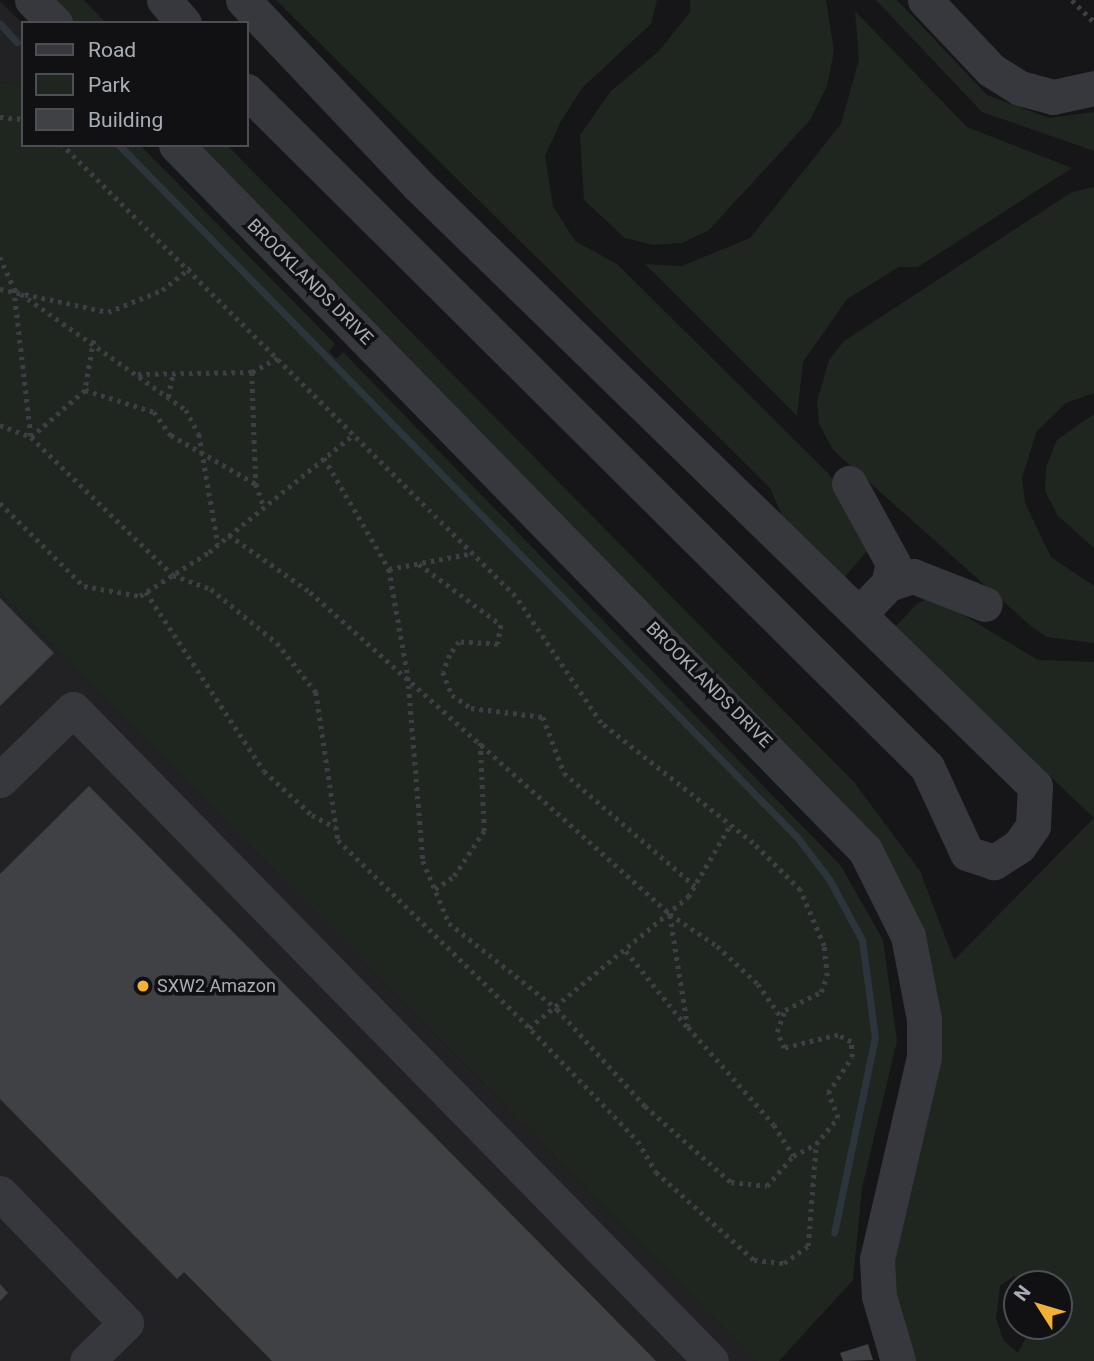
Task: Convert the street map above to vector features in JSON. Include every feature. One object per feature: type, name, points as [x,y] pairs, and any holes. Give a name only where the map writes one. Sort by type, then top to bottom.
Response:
[{"type":"street","points":[[32,0],[53,21]]},
{"type":"street","points":[[164,0],[182,21]]},
{"type":"street","points":[[243,0],[418,186],[1035,786],[1033,826],[1019,846],[994,862],[967,853],[927,767],[248,92]]},
{"type":"street","points":[[925,0],[991,70],[1020,88],[1053,97],[1094,88]]},
{"type":"street","name":"BROOKLANDS DRIVE","points":[[178,147],[824,802],[878,871],[908,936],[924,1019],[924,1057],[877,1259],[879,1296],[898,1361]]},
{"type":"street","points":[[849,483],[893,563],[888,584]]},
{"type":"street","points":[[860,613],[888,584],[913,576],[985,604]]},
{"type":"street","points":[[0,780],[73,709],[711,1361]]},
{"type":"street","points":[[0,1193],[126,1323],[87,1361]]},
{"type":"path","points":[[1072,0],[1094,22]]},
{"type":"path","points":[[0,117],[21,119]]},
{"type":"path","points":[[64,147],[190,268],[515,596],[601,723],[729,827],[800,890],[824,946],[821,992],[785,1010],[777,1031],[784,1048],[838,1035],[851,1042],[852,1057],[828,1093],[838,1118],[816,1144],[793,1156],[767,1186],[731,1182],[645,1106],[557,1009],[449,923],[423,861],[408,677],[389,569],[324,458]]},
{"type":"path","points":[[0,257],[14,289],[31,437]]},
{"type":"path","points":[[0,289],[14,289],[108,312],[162,290],[190,268]]},
{"type":"path","points":[[14,289],[94,340],[186,410],[201,449],[218,544]]},
{"type":"path","points":[[31,437],[85,390],[94,340]]},
{"type":"path","points":[[137,374],[252,372],[279,357]]},
{"type":"path","points":[[252,372],[256,484],[264,507]]},
{"type":"path","points":[[168,397],[173,373]]},
{"type":"path","points":[[85,390],[154,412],[171,435],[201,449],[256,484]]},
{"type":"path","points":[[0,425],[31,437],[173,575],[211,589],[244,613],[316,692],[338,841],[529,1028],[638,1141],[656,1172],[754,1260],[784,1264],[808,1246],[816,1144]]},
{"type":"path","points":[[0,503],[84,586],[109,596],[146,592],[218,544],[354,434]]},
{"type":"path","points":[[229,535],[310,592],[670,914],[717,946],[758,984],[781,1018]]},
{"type":"path","points":[[389,569],[474,553]]},
{"type":"path","points":[[419,564],[501,625],[498,644],[459,642],[450,654],[443,672],[452,695],[471,708],[544,717],[564,774],[695,886]]},
{"type":"path","points":[[146,592],[264,771],[312,815],[336,828]]},
{"type":"path","points":[[435,889],[473,855],[484,831],[480,743]]},
{"type":"path","points":[[529,1028],[557,1009],[670,914],[695,886],[729,827]]},
{"type":"path","points":[[670,914],[688,1027]]},
{"type":"path","points":[[626,951],[774,1125],[793,1156]]},
{"type":"shaded area","points":[[0,1],[21,22],[21,85],[0,82]]},
{"type":"shaded area","name":"SXW2 Amazon","points":[[0,592],[58,651],[756,1361],[0,1361]]},
{"type":"green space","points":[[53,0],[84,0],[104,21],[74,21]]},
{"type":"green space","points":[[276,0],[657,0],[651,24],[582,88],[560,123],[545,156],[553,206],[575,241],[617,264],[828,473],[871,536],[872,545],[844,578],[784,520],[770,488]]},
{"type":"green space","points":[[690,0],[826,0],[834,51],[827,86],[810,120],[709,230],[682,243],[653,245],[625,238],[584,200],[580,135],[611,91],[659,51],[690,12]]},
{"type":"green space","points":[[876,0],[897,0],[987,95],[1049,118],[1094,112],[1094,151],[982,112]]},
{"type":"green space","points":[[855,11],[967,127],[1072,168],[918,267],[899,267],[847,299],[803,362],[797,416],[645,264],[682,266],[750,238],[841,124],[859,60]]},
{"type":"green space","points":[[0,82],[21,85],[21,147],[142,147],[335,344],[329,351],[336,359],[343,352],[841,866],[883,940],[897,1041],[862,1188],[853,1280],[779,1361],[756,1361],[0,592]]},
{"type":"green space","points":[[198,147],[229,147],[854,782],[920,871],[954,960],[1094,818],[1094,1361],[914,1361],[896,1305],[893,1269],[937,1036],[857,818]]},
{"type":"green space","points":[[1094,187],[1094,393],[1066,403],[1037,431],[1022,478],[1025,503],[1051,557],[1094,586],[1094,643],[1047,637],[1032,627],[833,450],[819,424],[817,401],[829,360],[844,341],[1072,192]]},
{"type":"green space","points":[[1094,414],[1094,548],[1058,516],[1045,491],[1046,467],[1057,440]]},
{"type":"green space","points":[[934,597],[1038,660],[1094,662],[1094,818],[894,628],[918,603]]},
{"type":"building","points":[[0,598],[54,653],[0,706]]},
{"type":"building","name":"SXW2 Amazon","points":[[89,786],[656,1361],[272,1361],[184,1272],[177,1279],[0,1099],[0,874]]},
{"type":"building","points":[[0,1284],[8,1293],[0,1301]]},
{"type":"building","points":[[868,1344],[873,1360],[843,1361],[840,1353]]},
{"type":"waterway","points":[[0,24],[17,42]]},
{"type":"waterway","points":[[121,147],[797,837],[829,879],[862,940],[875,1037],[834,1233]]},
{"type":"place","name":"SXW2 Amazon","points":[[143,986]]}]
